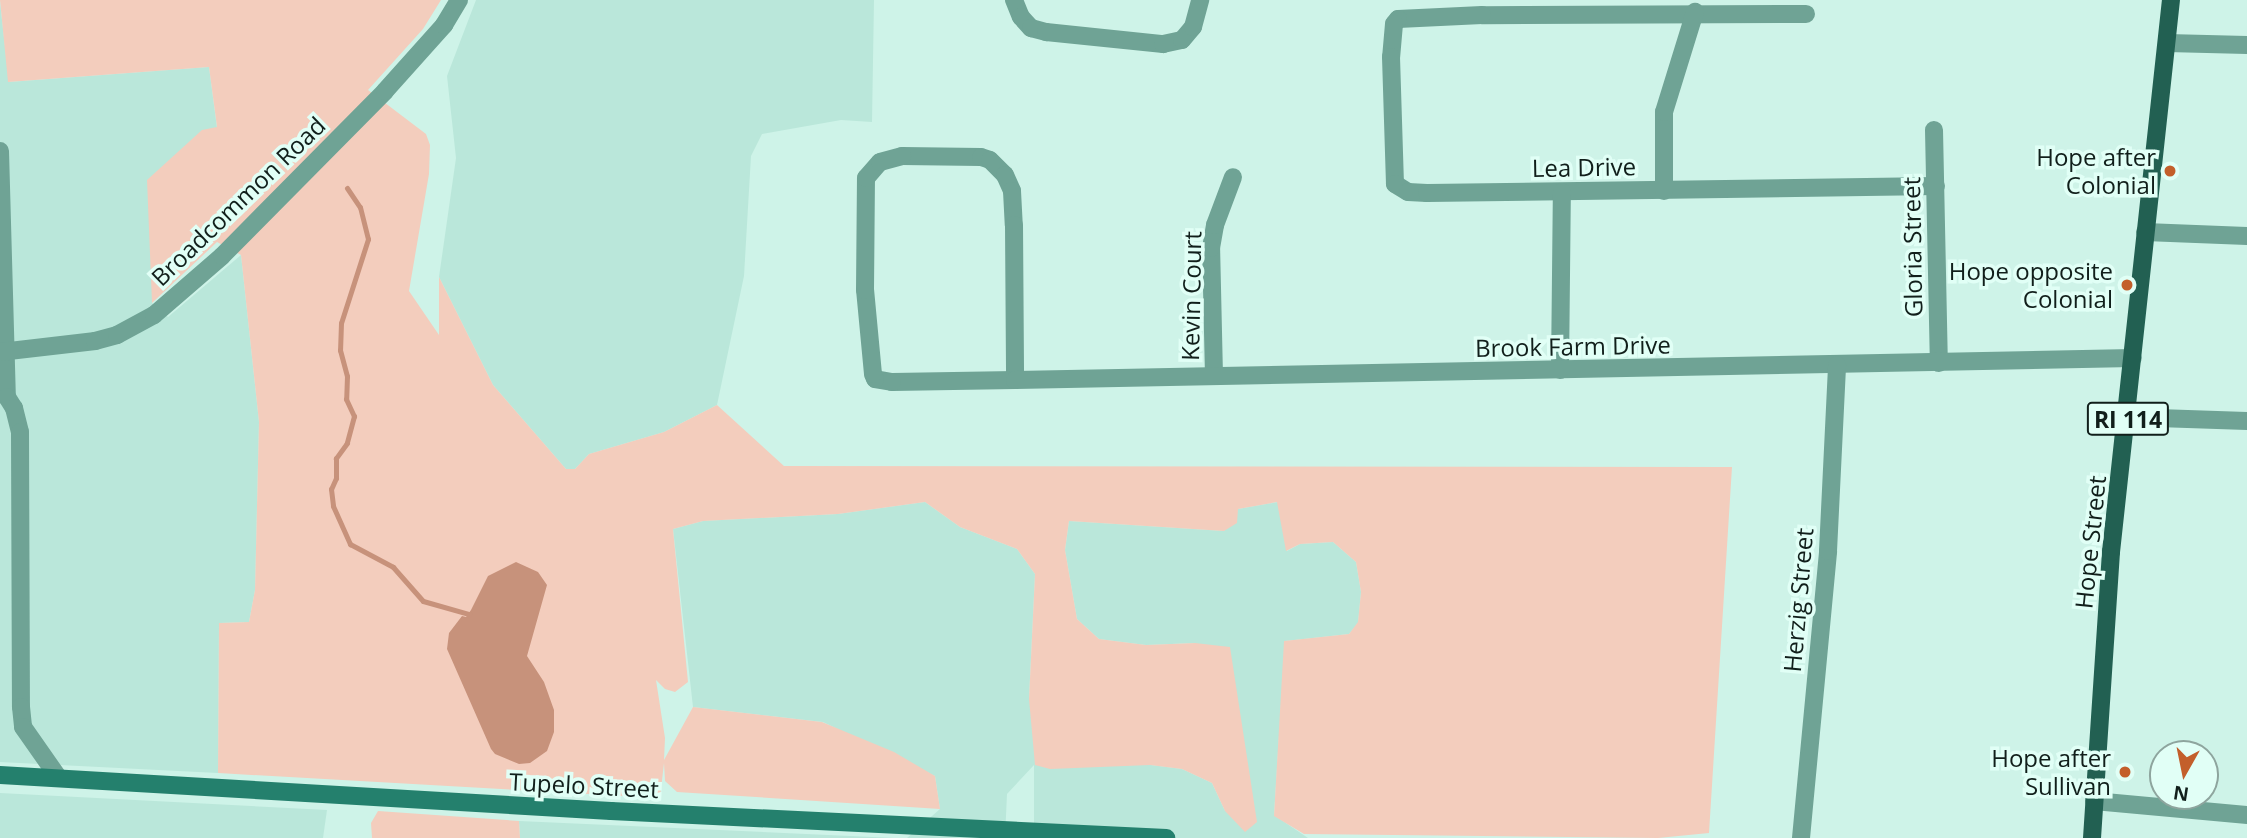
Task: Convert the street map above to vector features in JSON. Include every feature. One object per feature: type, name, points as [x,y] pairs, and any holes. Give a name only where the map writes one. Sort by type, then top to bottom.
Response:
[{"type":"main road","name":"Hope Street","points":[[2092,838],[2111,552],[2128,417],[2171,0]]},
{"type":"main road","name":"Tupelo Street","points":[[0,775],[516,806],[1166,838]]},
{"type":"street","name":"Broadcommon Road","points":[[3,352],[95,341],[117,334],[154,315],[222,256],[376,100],[435,35],[459,0]]},
{"type":"street","points":[[1014,0],[1021,17],[1031,28],[1046,32],[1164,44],[1182,40],[1193,27],[1200,0]]},
{"type":"street","points":[[1664,191],[1664,112],[1695,12],[1806,14]]},
{"type":"street","name":"Lea Drive","points":[[1695,12],[1406,17],[1394,24],[1391,57],[1395,184],[1408,192],[1427,193],[1936,186]]},
{"type":"street","points":[[2167,43],[2247,45]]},
{"type":"street","name":"Gloria Street","points":[[1934,130],[1939,363]]},
{"type":"street","points":[[0,151],[4,403],[14,408],[19,432],[23,727],[58,777]]},
{"type":"street","name":"Brook Farm Drive","points":[[1015,380],[1014,225],[1012,191],[1005,175],[990,160],[974,156],[902,156],[880,162],[871,170],[866,186],[865,290],[870,364],[876,379],[892,382],[1015,380],[1837,365],[2133,358]]},
{"type":"street","name":"Kevin Court","points":[[1214,376],[1211,248],[1215,225],[1233,177]]},
{"type":"street","points":[[1560,370],[1562,192]]},
{"type":"street","points":[[2145,232],[2247,236]]},
{"type":"street","name":"Herzig Street","points":[[1801,838],[1828,551],[1837,365]]},
{"type":"street","points":[[2128,417],[2247,421]]},
{"type":"street","points":[[2094,801],[2247,815]]},
{"type":"shaded area","points":[[0,0],[441,0],[423,29],[368,90],[426,134],[430,145],[429,174],[409,291],[439,335],[439,277],[493,385],[566,469],[575,469],[589,454],[664,432],[717,405],[784,466],[1732,467],[1709,833],[1658,838],[1304,834],[1274,816],[1284,641],[1349,634],[1358,622],[1361,592],[1356,562],[1333,542],[1300,544],[1286,551],[1277,502],[1238,509],[1237,523],[1224,531],[1069,521],[1065,550],[1077,619],[1099,639],[1146,645],[1195,643],[1230,647],[1257,822],[1245,832],[1225,811],[1212,783],[1182,769],[1150,765],[1050,769],[1035,765],[1029,699],[1035,574],[1017,549],[960,527],[925,502],[838,514],[703,521],[673,529],[688,682],[675,692],[665,689],[656,680],[665,738],[664,760],[693,707],[822,722],[894,752],[935,776],[940,809],[677,792],[665,781],[664,763],[660,798],[218,773],[219,623],[249,622],[255,590],[259,422],[241,255],[217,242],[152,303],[147,180],[202,130],[217,127],[209,67],[8,82]]},
{"type":"shaded area","points":[[476,0],[874,0],[872,122],[841,120],[762,134],[751,156],[744,276],[717,405],[664,432],[589,454],[575,469],[566,469],[493,385],[439,277],[456,158],[447,76]]},
{"type":"shaded area","points":[[0,2],[9,82],[209,67],[217,128],[152,303],[168,317],[241,255],[259,422],[255,590],[249,622],[219,623],[218,773],[0,762]]},
{"type":"shaded area","points":[[925,502],[960,527],[1017,549],[1035,574],[1029,699],[1151,765],[1182,769],[1212,783],[1225,811],[1195,643],[1146,645],[1099,639],[1077,619],[1065,550],[1069,521],[1224,531],[1238,509],[1278,502],[1287,551],[1300,544],[1333,542],[1356,562],[1361,592],[1358,623],[1349,634],[1285,641],[1274,815],[1308,838],[1034,838],[1034,765],[1007,794],[1005,838],[907,838],[940,809],[935,776],[823,722],[693,707],[673,529],[703,521],[838,514]]},
{"type":"shaded area","points":[[516,562],[538,572],[547,585],[527,656],[544,682],[554,710],[554,732],[547,751],[530,763],[519,764],[495,754],[491,749],[447,649],[449,633],[462,616],[466,617],[471,610],[488,576]]},
{"type":"shaded area","points":[[0,793],[327,810],[323,838],[0,838]]},
{"type":"shaded area","points":[[378,811],[519,821],[520,838],[372,838],[371,823]]},
{"type":"shaded area","points":[[519,821],[894,838],[520,838]]},
{"type":"waterway","points":[[347,188],[360,207],[368,239],[341,323],[340,350],[347,376],[346,399],[354,416],[347,443],[336,458],[336,478],[331,489],[333,506],[350,544],[393,567],[423,601],[469,614]]},
{"type":"place","name":"Hope after Colonial","points":[[2170,171]]},
{"type":"place","name":"Hope opposite Colonial","points":[[2127,285]]},
{"type":"place","name":"Hope after Sullivan","points":[[2125,772]]}]
